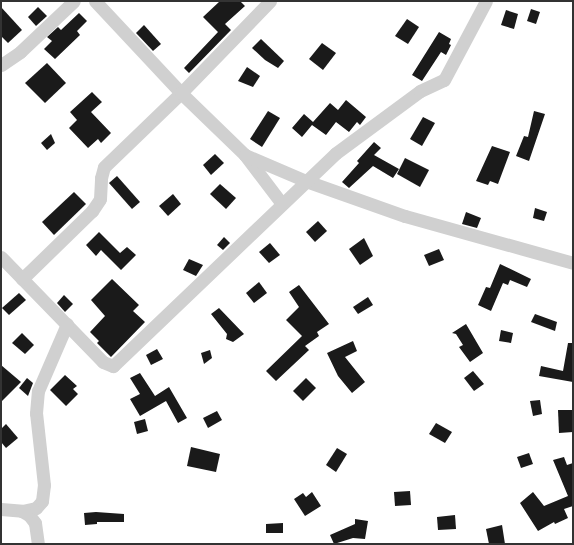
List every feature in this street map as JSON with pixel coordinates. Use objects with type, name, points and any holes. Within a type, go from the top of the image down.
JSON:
[{"type":"street","points":[[1,65],[20,52],[74,1]]},
{"type":"street","points":[[95,1],[181,93],[245,155],[282,204]]},
{"type":"street","points":[[22,278],[92,211],[100,199],[101,178],[104,167],[181,93],[270,1]]},
{"type":"street","points":[[1,257],[104,362],[113,366],[306,181],[379,121],[420,91],[444,80],[486,1]]},
{"type":"street","points":[[245,155],[306,181],[405,216],[573,263]]},
{"type":"street","points":[[1,509],[22,511],[36,508],[42,501],[44,485],[36,412],[38,391],[68,324]]},
{"type":"street","points":[[22,511],[35,523],[38,544]]},
{"type":"building","points":[[220,1],[240,1],[245,6],[225,24],[231,30],[189,73],[184,68],[218,32],[203,17]]},
{"type":"building","points":[[1,7],[22,30],[8,43],[1,36]]},
{"type":"building","points":[[38,7],[47,16],[36,26],[28,17]]},
{"type":"building","points":[[531,9],[540,12],[536,24],[527,21]]},
{"type":"building","points":[[506,10],[518,14],[514,29],[501,25]]},
{"type":"building","points":[[79,13],[87,21],[77,31],[80,35],[55,59],[44,49],[52,41],[47,37],[58,27],[61,30]]},
{"type":"building","points":[[407,19],[419,27],[408,44],[395,36]]},
{"type":"building","points":[[144,25],[161,44],[153,51],[136,33]]},
{"type":"building","points":[[439,32],[451,39],[449,44],[451,45],[446,55],[441,52],[422,81],[412,75]]},
{"type":"building","points":[[261,39],[284,61],[278,68],[265,60],[252,48]]},
{"type":"building","points":[[322,43],[336,53],[323,70],[309,59]]},
{"type":"building","points":[[47,63],[66,83],[45,103],[25,83]]},
{"type":"building","points":[[247,67],[260,76],[253,87],[238,81]]},
{"type":"building","points":[[92,92],[102,102],[91,112],[111,133],[101,143],[98,139],[88,148],[69,128],[77,120],[70,112]]},
{"type":"building","points":[[346,100],[366,117],[360,125],[357,122],[349,132],[336,122],[326,135],[312,125],[302,137],[292,128],[304,114],[313,122],[330,103],[338,110]]},
{"type":"building","points":[[268,111],[280,118],[262,147],[250,139]]},
{"type":"building","points":[[534,111],[545,114],[529,161],[516,156],[524,136],[528,137]]},
{"type":"building","points":[[423,117],[435,123],[422,146],[410,139]]},
{"type":"building","points":[[51,134],[55,143],[47,150],[41,143]]},
{"type":"building","points":[[374,142],[381,148],[374,155],[399,169],[393,178],[373,166],[349,188],[342,182],[359,163],[357,161]]},
{"type":"building","points":[[492,146],[510,152],[498,184],[490,181],[488,185],[476,181]]},
{"type":"building","points":[[215,154],[224,163],[211,175],[203,165]]},
{"type":"building","points":[[405,158],[429,170],[420,187],[397,174]]},
{"type":"building","points":[[117,176],[140,202],[132,209],[109,183]]},
{"type":"building","points":[[220,184],[236,198],[226,209],[210,194]]},
{"type":"building","points":[[74,192],[86,204],[54,235],[42,222]]},
{"type":"building","points":[[173,194],[181,204],[168,216],[159,206]]},
{"type":"building","points":[[535,208],[547,212],[544,221],[533,218]]},
{"type":"building","points":[[466,212],[481,218],[477,228],[462,224]]},
{"type":"building","points":[[318,221],[327,231],[315,242],[306,232]]},
{"type":"building","points":[[99,232],[120,253],[127,247],[136,255],[121,270],[101,250],[96,256],[86,245]]},
{"type":"building","points":[[224,237],[230,243],[223,250],[217,245]]},
{"type":"building","points":[[364,238],[373,256],[360,265],[349,249]]},
{"type":"building","points":[[270,243],[280,255],[269,263],[259,252]]},
{"type":"building","points":[[439,249],[444,260],[429,266],[424,255]]},
{"type":"building","points":[[189,259],[203,265],[196,276],[183,270]]},
{"type":"building","points":[[500,264],[531,279],[527,287],[510,280],[508,285],[503,283],[491,311],[478,305],[486,287],[490,288]]},
{"type":"building","points":[[112,279],[139,305],[133,311],[145,322],[111,357],[97,343],[99,341],[90,332],[105,316],[91,300]]},
{"type":"building","points":[[259,282],[267,293],[254,303],[246,293]]},
{"type":"building","points":[[299,285],[329,324],[317,332],[319,336],[305,346],[309,350],[276,381],[266,371],[302,336],[286,320],[299,307],[289,292]]},
{"type":"building","points":[[19,293],[26,300],[9,315],[2,308]]},
{"type":"building","points":[[64,295],[73,304],[65,312],[57,303]]},
{"type":"building","points":[[368,297],[373,305],[358,314],[353,307]]},
{"type":"building","points":[[219,308],[244,334],[233,342],[226,339],[227,334],[211,314]]},
{"type":"building","points":[[535,314],[557,322],[555,331],[531,322]]},
{"type":"building","points":[[466,324],[483,353],[470,362],[459,347],[463,345],[456,334],[452,333]]},
{"type":"building","points":[[501,330],[513,333],[511,343],[499,341]]},
{"type":"building","points":[[22,333],[34,345],[25,354],[12,343]]},
{"type":"building","points":[[353,341],[357,351],[345,357],[365,382],[352,393],[338,376],[327,353]]},
{"type":"building","points":[[568,343],[573,343],[573,382],[539,376],[541,366],[563,371]]},
{"type":"building","points":[[157,349],[163,359],[151,365],[146,355]]},
{"type":"building","points":[[210,350],[212,358],[204,364],[201,353]]},
{"type":"building","points":[[1,365],[21,382],[1,402]]},
{"type":"building","points":[[473,371],[484,384],[474,391],[464,378]]},
{"type":"building","points":[[140,373],[155,396],[169,387],[187,418],[178,423],[166,401],[140,416],[130,399],[140,394],[130,378]]},
{"type":"building","points":[[65,375],[77,386],[73,389],[78,394],[66,406],[50,390]]},
{"type":"building","points":[[27,378],[33,383],[28,396],[19,388]]},
{"type":"building","points":[[306,378],[316,388],[303,401],[293,391]]},
{"type":"building","points":[[540,400],[542,414],[533,416],[530,401]]},
{"type":"building","points":[[558,410],[572,410],[573,432],[559,433]]},
{"type":"building","points":[[217,411],[222,420],[208,428],[203,418]]},
{"type":"building","points":[[145,419],[148,431],[137,434],[134,422]]},
{"type":"building","points":[[436,423],[452,432],[445,443],[429,434]]},
{"type":"building","points":[[6,424],[18,438],[6,448],[1,442],[1,429]]},
{"type":"building","points":[[191,447],[220,454],[216,472],[187,466]]},
{"type":"building","points":[[337,448],[347,454],[336,472],[326,465]]},
{"type":"building","points":[[529,453],[533,464],[521,468],[517,457]]},
{"type":"building","points":[[564,457],[567,465],[573,463],[573,506],[564,509],[568,518],[555,524],[554,522],[538,531],[520,503],[533,492],[544,506],[568,496],[553,460]]},
{"type":"building","points":[[410,491],[411,505],[395,506],[394,492]]},
{"type":"building","points":[[312,492],[321,506],[305,516],[294,499],[303,493],[306,497]]},
{"type":"building","points":[[96,512],[124,514],[124,522],[97,522],[97,524],[85,525],[84,513]]},
{"type":"building","points":[[455,515],[456,529],[438,530],[437,517]]},
{"type":"building","points":[[355,519],[368,521],[365,539],[353,538],[334,544],[330,535],[355,524]]},
{"type":"building","points":[[283,523],[283,533],[266,533],[266,524]]},
{"type":"building","points":[[502,525],[505,544],[489,544],[486,529]]}]
